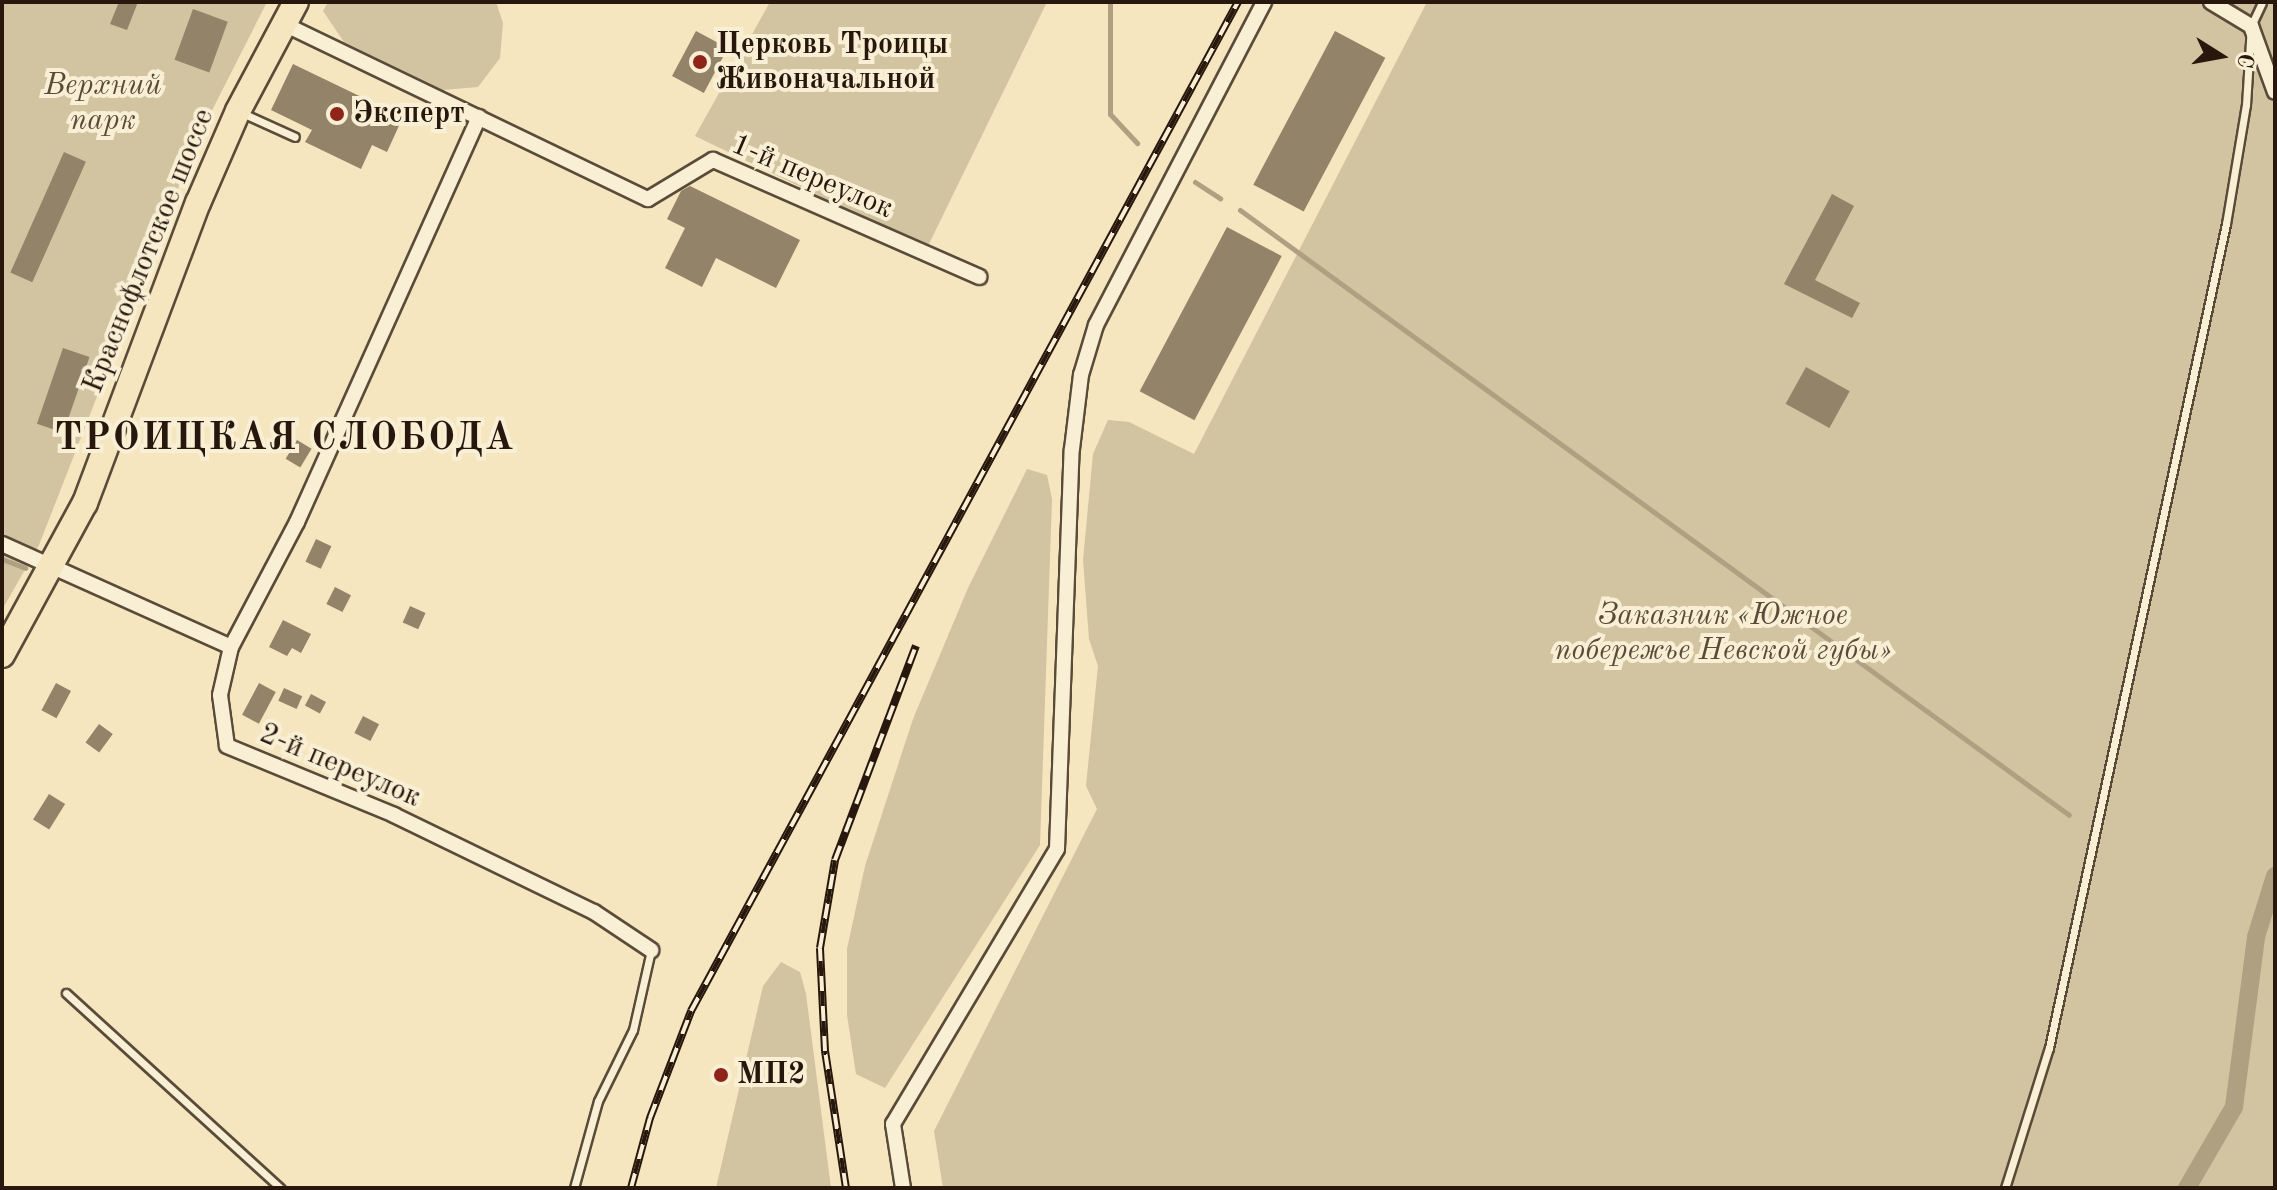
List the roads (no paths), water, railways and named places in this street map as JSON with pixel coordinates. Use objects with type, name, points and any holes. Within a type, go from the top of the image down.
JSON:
[{"type":"main road","name":"Краснофлотское шоссе","points":[[2,655],[53,567],[85,503],[198,203],[238,111],[296,2]]},
{"type":"street","points":[[903,1188],[893,1124],[1057,849],[1072,449],[1081,375],[1096,325],[1264,2]]},
{"type":"street","points":[[2211,2],[2251,26],[2275,92]]},
{"type":"street","name":"1-й переулок","points":[[284,24],[648,199],[713,160],[979,277]]},
{"type":"street","points":[[2,544],[231,647],[297,522],[479,117]]},
{"type":"street","name":"2-й переулок","points":[[231,647],[220,695],[227,746],[394,815],[594,912],[651,950]]},
{"type":"lane","points":[[2005,1188],[2049,1048],[2223,239],[2246,105],[2251,26],[2262,2]]},
{"type":"lane","points":[[238,111],[295,137]]},
{"type":"lane","points":[[574,1188],[598,1101],[633,1030],[651,950]]},
{"type":"lane","points":[[66,993],[280,1188]]},
{"type":"waterway","points":[[1110,2],[1110,114],[1137,143]]},
{"type":"waterway","points":[[1195,182],[1220,198]]},
{"type":"waterway","points":[[1240,210],[2069,815]]},
{"type":"waterway","points":[[2,559],[25,568]]},
{"type":"waterway","points":[[2187,1188],[2234,1107],[2256,937],[2275,876]]},
{"type":"railway","points":[[631,1188],[650,1118],[691,1011],[1238,2]]},
{"type":"railway","points":[[846,1188],[825,1051],[820,948],[835,860],[916,646]]},
{"type":"place","name":"Церковь Троицы Живоначальной","points":[[700,62]]},
{"type":"place","name":"Эксперт","points":[[337,114]]},
{"type":"place","name":"МП2","points":[[721,1075]]},
{"type":"district","name":"ТРОИЦКАЯ СЛОБОДА","points":[[285,440]]},
{"type":"park label","name":"Верхний парк","points":[[103,103]]},
{"type":"park label","name":"Заказник «Южное побережье Невской губы»","points":[[1723,633]]}]
